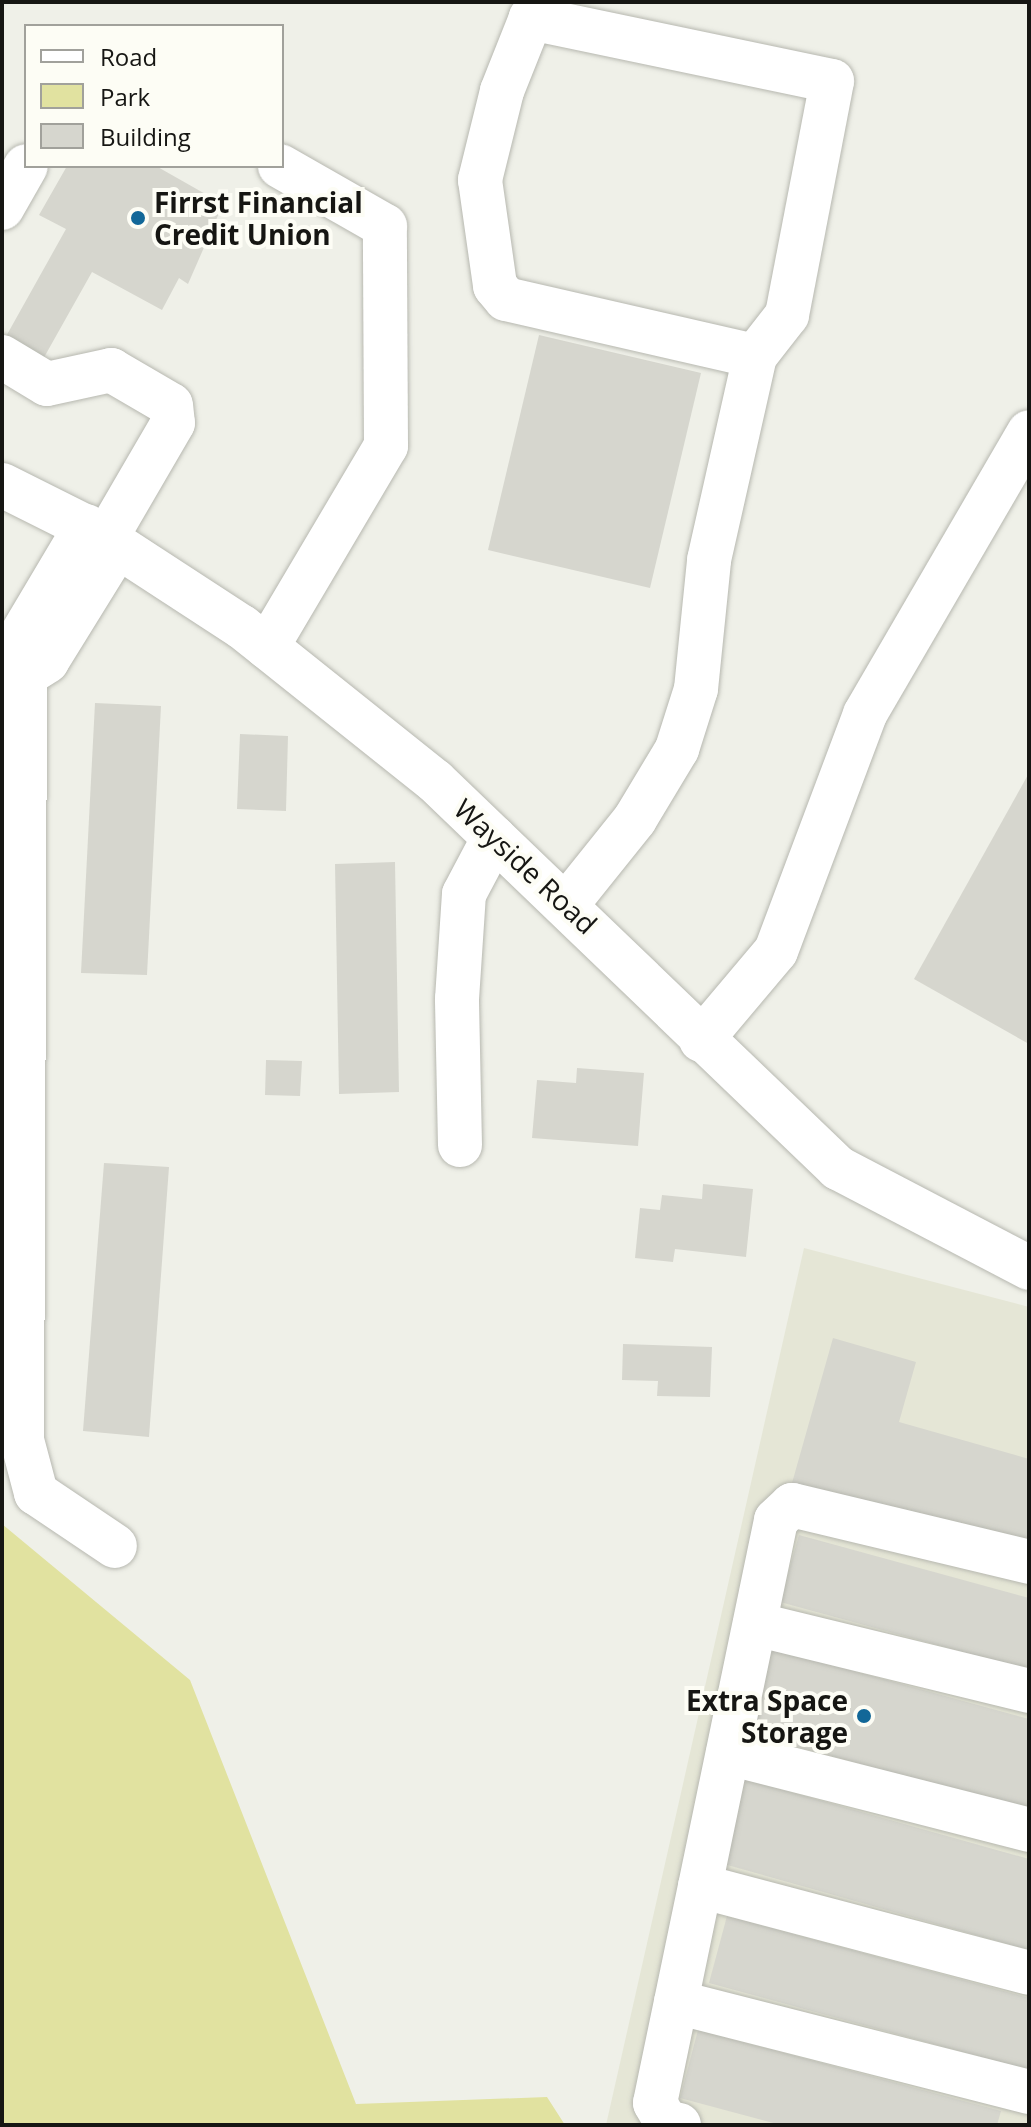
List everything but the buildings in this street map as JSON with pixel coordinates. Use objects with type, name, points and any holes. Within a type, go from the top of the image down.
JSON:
[{"type":"street","points":[[567,904],[635,819],[677,749],[696,689],[709,560],[755,356],[787,315],[832,81],[531,18],[502,91],[480,180],[495,286],[506,299],[755,356]]},
{"type":"street","points":[[2,208],[25,168]]},
{"type":"street","points":[[267,647],[386,446],[385,226],[284,168]]},
{"type":"street","points":[[2,357],[47,384],[111,370],[171,405],[173,423],[103,537],[16,644],[25,675],[22,1440],[36,1493],[115,1546]]},
{"type":"street","points":[[701,1040],[776,951],[865,714],[1029,432]]},
{"type":"street","name":"Wayside Road","points":[[2,485],[103,537],[267,647],[494,837],[567,904],[701,1040],[838,1168],[1029,1268]]},
{"type":"street","points":[[460,1145],[457,999],[464,894],[494,837]]},
{"type":"street","points":[[679,2125],[666,2122],[655,2103],[776,1520],[792,1505],[1029,1562]]},
{"type":"street","points":[[755,1624],[1029,1691]]},
{"type":"street","points":[[728,1753],[1029,1830]]},
{"type":"street","points":[[700,1886],[1029,1973]]},
{"type":"street","points":[[676,2002],[1029,2092]]},
{"type":"shaded area","name":"Extra Space Storage","points":[[804,1248],[1029,1307],[1029,2125],[606,2125]]},
{"type":"green space","points":[[2,1524],[190,1680],[356,2104],[547,2097],[565,2125],[2,2125]]},
{"type":"place","name":"Firrst Financial Credit Union","points":[[138,218]]},
{"type":"place","name":"Extra Space Storage","points":[[864,1716]]}]
